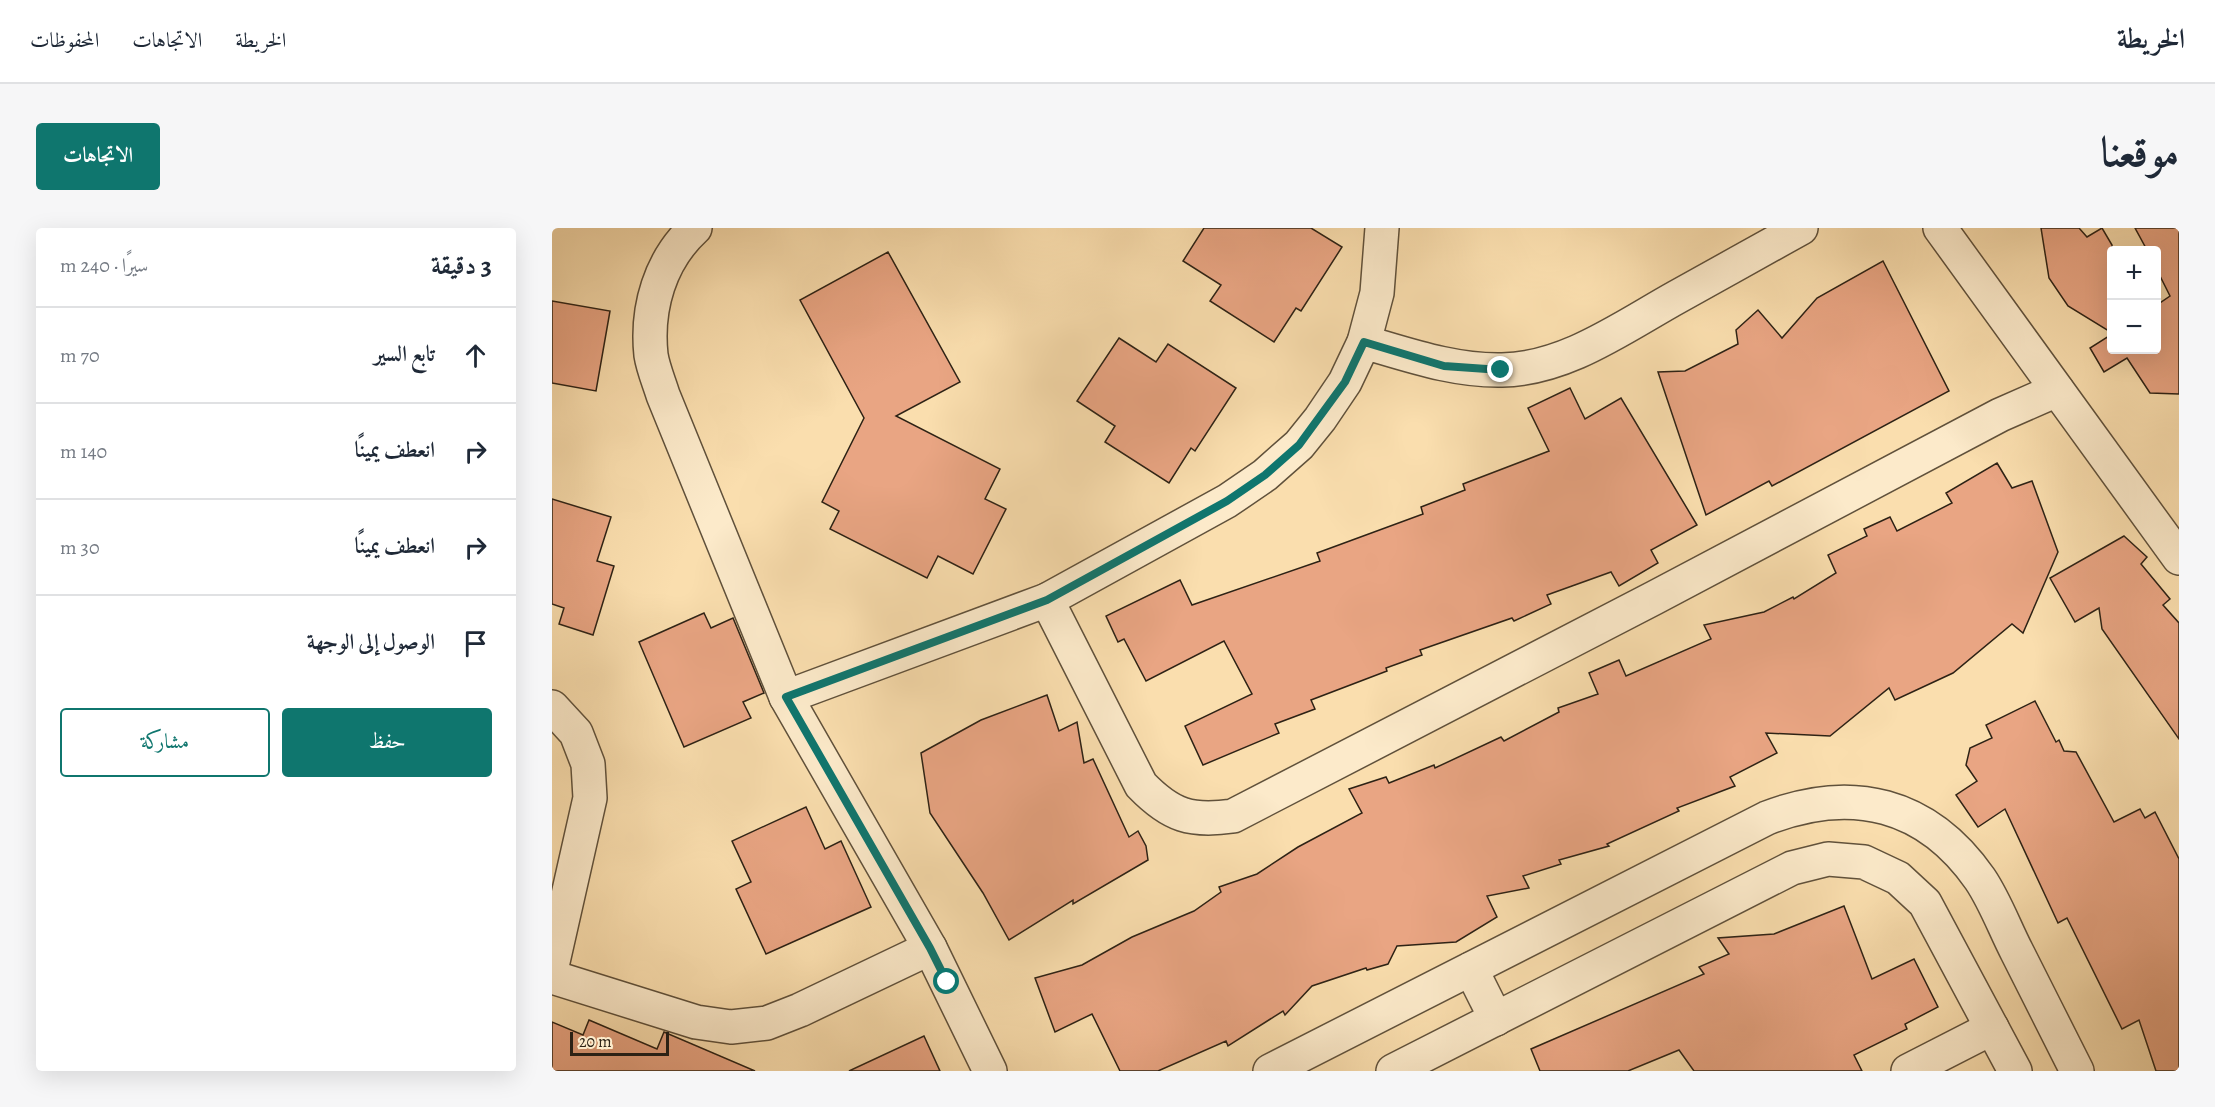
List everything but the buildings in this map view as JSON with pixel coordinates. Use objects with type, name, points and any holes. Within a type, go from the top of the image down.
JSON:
[{"type":"street","points":[[695,228],[682,240],[661,276],[650,316],[651,357],[663,395],[786,697],[930,948],[990,1071]]},
{"type":"street","points":[[786,697],[1047,600],[1227,501],[1265,475],[1299,445],[1320,419],[1345,382],[1364,342],[1377,293],[1382,228]]},
{"type":"street","points":[[1364,342],[1456,367],[1501,370],[1523,368],[1563,358],[1600,340],[1801,228]]},
{"type":"street","points":[[1940,228],[2179,558]]},
{"type":"street","points":[[1047,600],[1141,785],[1158,803],[1182,815],[1208,819],[1233,816],[1654,598],[2000,415],[2057,390]]},
{"type":"street","points":[[552,707],[576,733],[588,764],[590,798],[552,966]]},
{"type":"street","points":[[1270,1071],[1767,818],[1796,807],[1831,801],[1875,804],[1917,819],[1953,846],[1981,880],[2077,1071]]},
{"type":"street","points":[[1394,1071],[1792,868],[1828,859],[1864,862],[1873,866],[1898,878],[1924,903],[2015,1071]]},
{"type":"street","points":[[552,977],[696,1022],[731,1027],[767,1023],[930,948]]},
{"type":"street","points":[[1471,969],[1496,1019]]},
{"type":"street","points":[[1908,1071],[1992,1028]]},
{"type":"route","points":[[947,982],[930,948],[786,697],[1047,600],[1227,501],[1265,475],[1299,445],[1345,382],[1364,342],[1444,366],[1501,370]]}]
